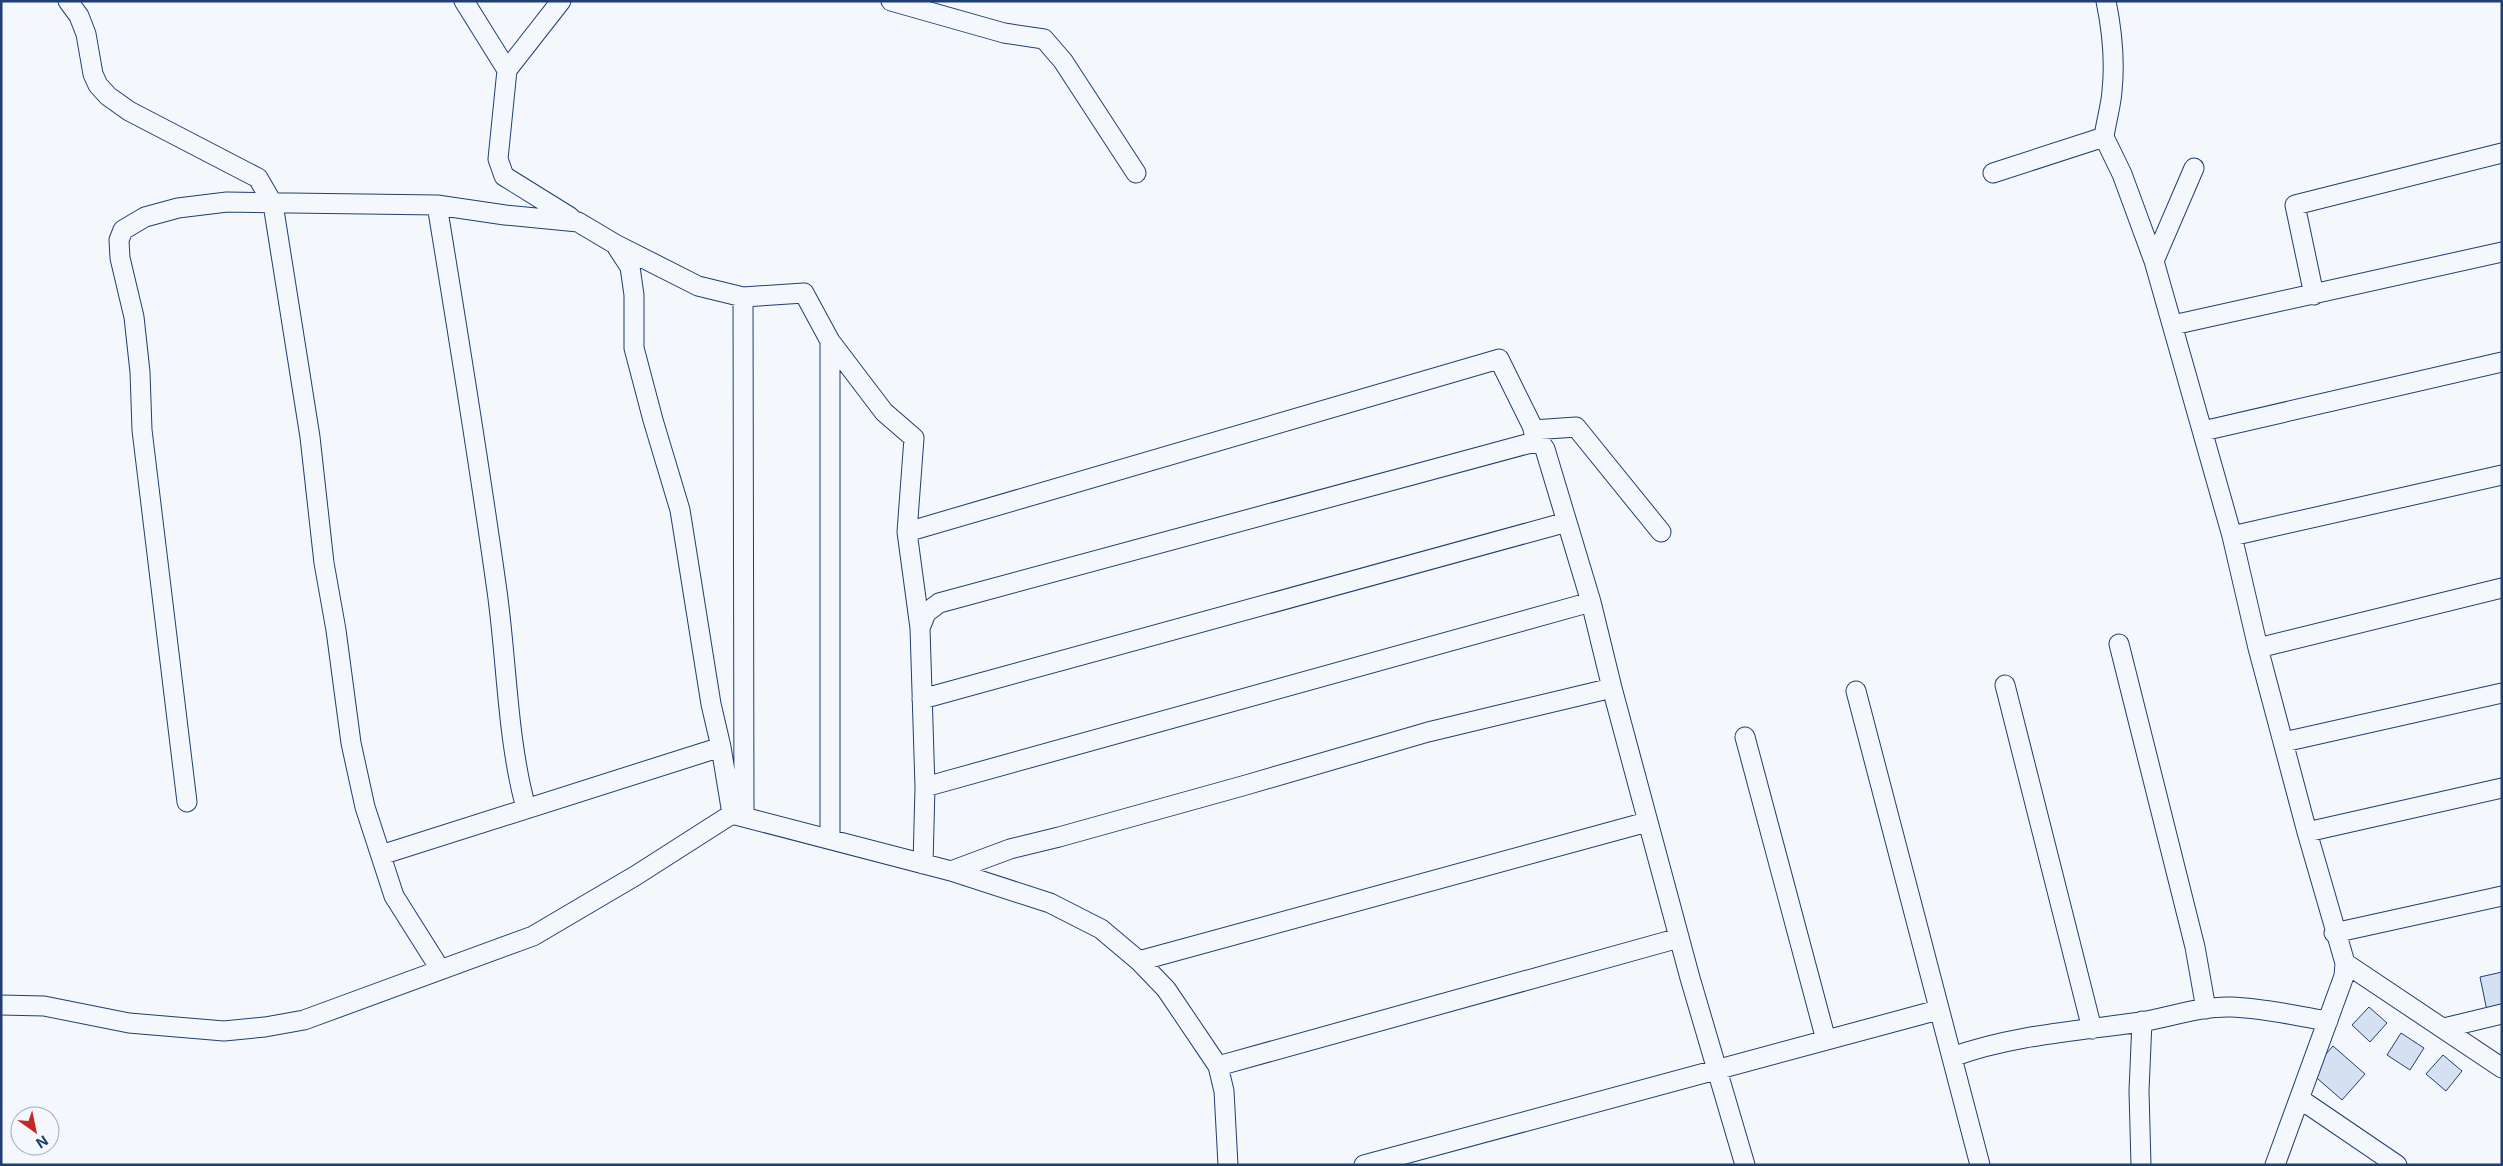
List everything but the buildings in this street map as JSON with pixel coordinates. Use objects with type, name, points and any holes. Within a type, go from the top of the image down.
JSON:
[{"type":"street","points":[[68,1],[79,16],[86,34],[93,74],[98,85],[108,96],[129,111],[258,178],[273,204],[310,436],[324,563],[336,630],[351,744],[366,807],[394,896],[440,969]]},
{"type":"street","points":[[464,1],[507,70]]},
{"type":"street","points":[[561,1],[507,70],[498,159],[499,168],[511,182],[615,244],[698,286],[743,297],[804,293],[830,341],[884,412],[914,438],[907,532],[920,628],[925,787],[923,864]]},
{"type":"street","points":[[891,1],[1004,33],[1044,39],[1063,61],[1136,173]]},
{"type":"street","points":[[2106,1],[2112,42],[2113,69],[2112,92],[2104,138],[2122,174],[2154,261],[2173,325],[2232,536],[2258,648],[2306,832],[2344,963],[2342,982],[2275,1165]]},
{"type":"street","points":[[1993,173],[2104,138]]},
{"type":"street","points":[[2314,295],[2295,205],[2502,152]]},
{"type":"street","points":[[2154,261],[2194,168]]},
{"type":"street","points":[[186,802],[142,430],[140,372],[134,317],[120,258],[119,240],[123,230],[132,222],[178,208],[227,202],[437,205],[505,215],[578,222]]},
{"type":"street","points":[[437,205],[498,599],[514,756],[526,808]]},
{"type":"street","points":[[615,244],[630,267],[634,295],[634,348],[680,510],[711,704],[738,816]]},
{"type":"street","points":[[2173,325],[2502,252]]},
{"type":"street","points":[[738,816],[743,297]]},
{"type":"street","points":[[830,341],[830,840]]},
{"type":"street","points":[[907,532],[1499,359],[1545,449],[1590,602],[1679,938],[1745,1165]]},
{"type":"street","points":[[2203,431],[2502,362]]},
{"type":"street","points":[[920,628],[926,613],[939,603],[1537,436],[1576,427],[1661,532]]},
{"type":"street","points":[[2232,536],[2502,475]]},
{"type":"street","points":[[922,700],[1567,522]]},
{"type":"street","points":[[2258,648],[2502,588]]},
{"type":"street","points":[[925,787],[1590,602]]},
{"type":"street","points":[[2119,644],[2195,947],[2206,1009]]},
{"type":"street","points":[[2005,685],[2092,1029]]},
{"type":"street","points":[[951,871],[1010,849],[1246,785],[1428,732],[1612,688]]},
{"type":"street","points":[[1856,691],[1980,1165]]},
{"type":"street","points":[[2284,742],[2502,693]]},
{"type":"street","points":[[1746,737],[1826,1040]]},
{"type":"street","points":[[381,855],[721,747]]},
{"type":"street","points":[[2306,832],[2502,788]]},
{"type":"street","points":[[1,1005],[44,1006],[130,1023],[224,1031],[266,1027],[304,1020],[363,1000],[440,969],[533,936],[738,816],[951,871],[1050,902],[1101,929],[1139,961],[1166,988],[1218,1066],[1224,1091],[1228,1165]]},
{"type":"street","points":[[1139,961],[1647,822]]},
{"type":"street","points":[[2334,933],[2502,896]]},
{"type":"street","points":[[1218,1066],[1679,938]]},
{"type":"street","points":[[2344,963],[2502,1068]]},
{"type":"street","points":[[1952,1057],[1981,1046],[2206,1009],[2250,1009],[2328,1021]]},
{"type":"street","points":[[1364,1165],[1938,1010]]},
{"type":"street","points":[[2444,1028],[2502,1014]]},
{"type":"street","points":[[2141,1165],[2140,1091],[2142,1021]]},
{"type":"street","points":[[2300,1099],[2397,1165]]}]
